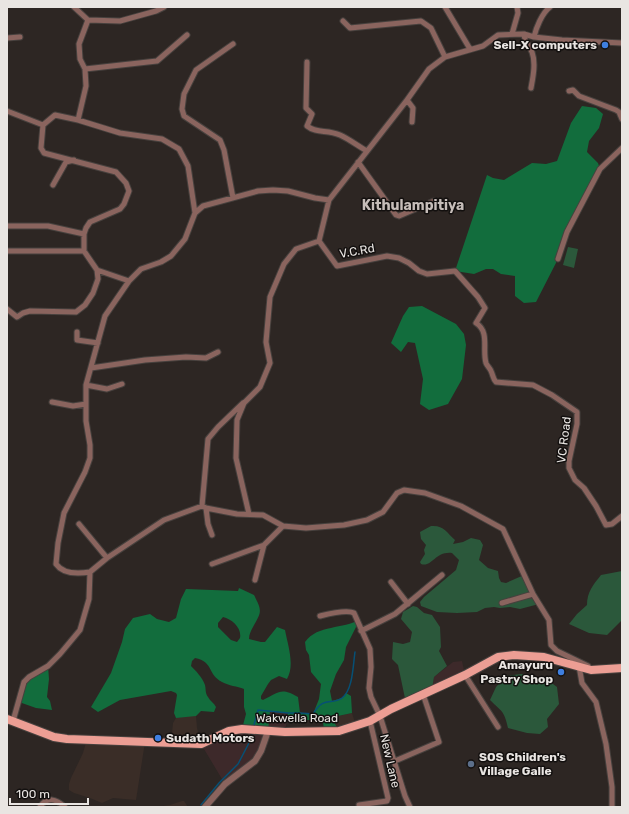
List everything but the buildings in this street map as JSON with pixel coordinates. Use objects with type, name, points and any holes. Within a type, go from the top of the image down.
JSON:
[{"type":"main road","name":"Wakwella Road","points":[[10,720],[54,737],[67,739],[201,744],[229,731],[242,729],[291,732],[339,731],[370,721],[391,709],[464,675],[498,657],[514,655],[544,657],[591,670],[622,668]]},
{"type":"street","points":[[74,7],[88,20],[120,21],[156,11],[164,7]]},
{"type":"street","points":[[444,7],[470,49]]},
{"type":"street","points":[[512,34],[518,13],[516,7]]},
{"type":"street","points":[[534,37],[536,29],[547,9],[550,7]]},
{"type":"street","points":[[78,120],[86,86],[85,69],[80,59],[79,44],[88,20]]},
{"type":"street","points":[[343,21],[350,28],[421,21],[430,28],[445,57]]},
{"type":"street","points":[[524,34],[524,39],[532,53],[534,71],[531,88]]},
{"type":"street","points":[[212,535],[204,507],[208,439],[218,426],[244,403],[260,386],[270,363],[266,342],[270,297],[284,264],[296,249],[319,241],[329,200],[407,100],[429,69],[445,57],[482,46],[498,35],[524,34],[534,37],[562,40],[622,43]]},
{"type":"street","points":[[85,69],[157,61],[187,35]]},
{"type":"street","points":[[7,38],[20,37]]},
{"type":"street","points":[[233,44],[196,70],[184,94],[182,109],[184,116],[220,140],[224,150],[233,198]]},
{"type":"street","points":[[307,62],[306,108],[312,114],[307,126],[313,130],[327,130],[339,134],[367,151]]},
{"type":"street","points":[[569,90],[574,90],[579,96],[620,112],[622,119]]},
{"type":"street","points":[[407,100],[413,108],[412,122]]},
{"type":"street","points":[[7,111],[43,125]]},
{"type":"street","points":[[7,309],[17,317],[22,313],[30,311],[76,312],[85,305],[98,279],[97,270],[84,251],[84,234],[86,228],[90,222],[120,209],[124,204],[129,191],[126,183],[116,172],[44,153],[41,148],[43,125],[55,115],[78,120],[120,133],[162,139],[179,149],[188,166],[195,214]]},
{"type":"street","points":[[558,259],[567,232],[600,169],[622,148]]},
{"type":"street","points":[[53,186],[66,162],[75,160]]},
{"type":"street","points":[[358,162],[396,215],[399,216],[434,201]]},
{"type":"street","points":[[329,200],[288,191],[273,190],[258,192],[203,206],[195,214],[185,240],[172,256],[142,269],[129,281],[106,316],[86,385],[86,421],[90,445],[90,458],[85,472],[64,513],[58,543],[56,564],[60,569],[77,574],[90,572],[107,558],[164,520],[204,507],[237,514],[263,515],[283,526],[306,528],[344,525],[367,520],[383,512],[397,493],[404,490],[425,493],[461,506],[503,529],[533,594],[549,620],[551,645],[557,651],[596,670]]},
{"type":"street","points":[[7,226],[48,226],[84,234]]},
{"type":"street","name":"V.C.Rd","points":[[319,241],[337,266],[387,256],[399,258],[409,263],[419,271],[427,274],[455,271],[478,298],[484,308],[476,323],[479,325],[485,336],[484,342]]},
{"type":"street","points":[[7,251],[84,251]]},
{"type":"street","points":[[97,270],[129,281]]},
{"type":"street","points":[[77,332],[76,340],[98,343]]},
{"type":"street","name":"VC Road","points":[[484,342],[486,364],[492,372],[496,382],[533,385],[552,395],[577,412],[577,424],[569,461],[569,468],[575,480],[584,488],[596,506],[606,525],[612,524],[622,516]]},
{"type":"street","points":[[91,368],[145,360],[186,357],[206,358],[218,352]]},
{"type":"street","points":[[86,385],[107,389],[122,384]]},
{"type":"street","points":[[52,402],[73,406],[86,404]]},
{"type":"street","points":[[244,403],[237,420],[236,458],[249,514]]},
{"type":"street","points":[[79,524],[107,558]]},
{"type":"street","points":[[212,564],[264,545],[283,526]]},
{"type":"street","points":[[255,580],[264,545]]},
{"type":"street","points":[[10,720],[24,682],[28,677],[48,666],[80,630],[89,599],[90,572]]},
{"type":"street","points":[[361,631],[395,614],[442,575]]},
{"type":"street","points":[[391,582],[408,604]]},
{"type":"street","points":[[502,603],[533,594]]},
{"type":"street","points":[[320,616],[351,611],[354,613],[370,649],[371,667],[368,688],[380,716],[405,796],[410,807]]},
{"type":"street","points":[[579,666],[582,683],[596,702],[606,744],[612,787],[612,807]]},
{"type":"street","points":[[464,675],[498,726]]},
{"type":"street","points":[[395,761],[439,742],[423,694]]},
{"type":"street","name":"New Lane","points":[[359,805],[387,801],[388,798],[370,721]]},
{"type":"street","points":[[205,807],[225,784],[255,761],[261,750],[268,730]]},
{"type":"street","points":[[40,807],[43,802],[49,799],[60,802],[65,807]]},
{"type":"shaded area","points":[[462,661],[465,675],[432,689],[434,677],[453,662]]},
{"type":"shaded area","points":[[270,711],[288,713],[285,732],[268,731],[258,756],[225,784],[201,744],[242,729]]},
{"type":"shaded area","points":[[352,713],[356,726],[339,731],[334,722],[335,718]]},
{"type":"shaded area","name":"Sudath Motors","points":[[196,716],[201,744],[171,743],[173,723],[176,718]]},
{"type":"shaded area","points":[[87,739],[145,742],[136,800],[113,798],[102,803],[69,790],[71,778],[83,753]]},
{"type":"shaded area","points":[[184,801],[188,807],[156,807],[170,805]]},
{"type":"green space","points":[[582,106],[596,108],[603,114],[599,128],[589,141],[587,152],[598,163],[600,169],[567,232],[558,259],[536,302],[524,303],[515,296],[515,276],[501,274],[493,269],[486,269],[474,274],[455,271],[487,175],[504,180],[532,163],[546,164],[557,161],[571,123]]},
{"type":"green space","points":[[568,247],[578,249],[574,268],[563,265]]},
{"type":"green space","points":[[422,306],[456,324],[464,334],[466,345],[462,379],[448,404],[429,410],[420,404],[423,379],[415,343],[408,342],[401,352],[391,343],[403,316],[409,307]]},
{"type":"green space","points":[[431,526],[442,528],[455,540],[453,544],[463,542],[471,538],[480,540],[483,545],[479,560],[488,568],[498,571],[501,582],[506,583],[524,575],[539,604],[520,609],[510,607],[494,607],[485,608],[477,612],[457,613],[437,612],[421,606],[420,602],[424,597],[456,570],[459,560],[452,553],[446,553],[442,554],[428,564],[421,564],[420,562],[425,554],[424,550],[426,545],[421,539],[420,532]]},
{"type":"green space","points":[[622,571],[622,620],[607,635],[589,633],[569,624],[587,605],[589,592],[601,575]]},
{"type":"green space","points":[[239,588],[254,595],[260,608],[258,618],[250,633],[249,639],[265,642],[277,627],[285,630],[288,642],[291,662],[287,679],[279,676],[271,680],[261,696],[261,699],[263,700],[280,692],[288,692],[298,697],[300,713],[313,714],[319,699],[321,684],[311,672],[309,655],[306,650],[305,642],[310,636],[317,632],[346,625],[360,619],[346,647],[344,660],[336,674],[330,691],[332,701],[342,698],[346,693],[351,696],[352,713],[335,718],[334,722],[339,731],[324,732],[323,720],[287,720],[288,713],[270,711],[268,731],[242,729],[246,714],[244,707],[244,689],[227,684],[217,679],[205,662],[195,658],[192,661],[191,666],[204,682],[207,696],[216,707],[214,712],[201,711],[196,716],[176,718],[174,713],[177,695],[171,691],[120,700],[98,712],[91,707],[111,673],[125,629],[133,618],[150,614],[157,619],[169,622],[176,618],[181,599],[186,589],[238,591]],"holes":[[[223,617],[238,627],[240,638],[237,642],[231,640],[218,627],[218,623]]]},
{"type":"green space","points":[[413,606],[417,607],[424,613],[432,615],[440,627],[441,647],[439,651],[447,666],[434,677],[432,689],[406,703],[398,665],[392,659],[393,642],[403,644],[410,642],[412,632],[401,619],[403,612]]},
{"type":"green space","points":[[48,666],[49,679],[47,697],[50,701],[52,710],[36,708],[19,702],[24,682]]},
{"type":"green space","points":[[521,674],[549,681],[557,687],[559,704],[547,719],[548,727],[540,734],[527,733],[508,728],[504,714],[490,700],[496,687],[506,676]]},
{"type":"waterway","points":[[254,725],[258,710],[313,714],[317,708],[324,703],[342,698],[346,694],[350,683],[355,652]]},
{"type":"waterway","points":[[201,805],[219,783],[238,764],[252,734]]},
{"type":"place","name":"Sell-X computers","points":[[605,45]]},
{"type":"place","name":"Amayuru Pastry Shop","points":[[561,672]]},
{"type":"place","name":"Sudath Motors","points":[[158,738]]},
{"type":"place","name":"SOS Children's Village Galle","points":[[471,764]]},
{"type":"district","name":"Kithulampitiya","points":[[413,205]]}]
